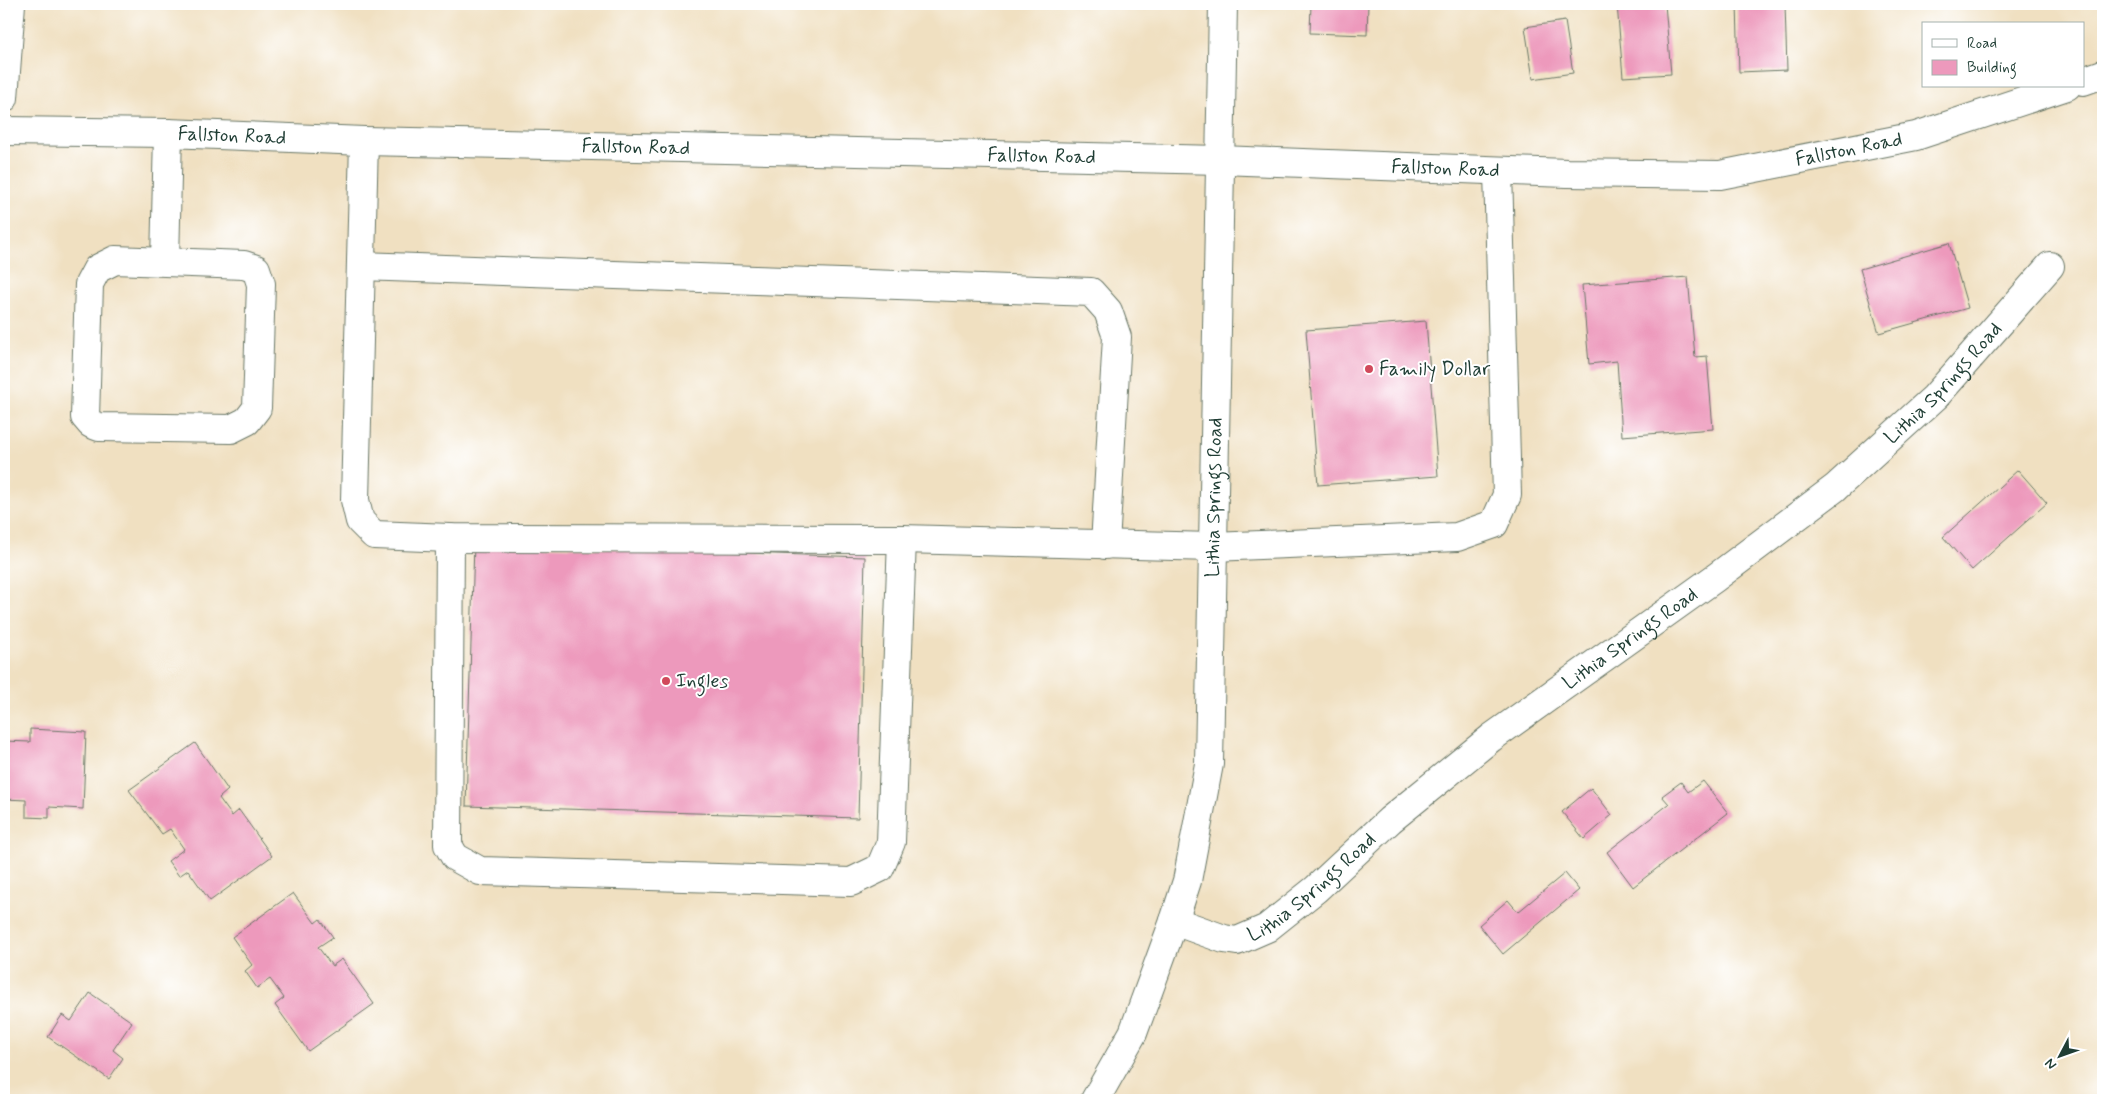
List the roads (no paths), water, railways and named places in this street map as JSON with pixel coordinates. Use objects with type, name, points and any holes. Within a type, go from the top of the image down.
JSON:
[{"type":"street","points":[[4,98],[11,4]]},
{"type":"street","name":"Lithia Springs Road","points":[[1095,1100],[1133,1033],[1174,921],[1187,881],[1209,764],[1224,4]]},
{"type":"street","points":[[2084,80],[2103,74]]},
{"type":"street","name":"Fallston Road","points":[[4,131],[168,133],[364,141],[1221,160],[1498,171],[1720,175],[1916,136],[2061,88]]},
{"type":"street","points":[[165,262],[168,133]]},
{"type":"street","points":[[364,141],[355,500],[360,521],[374,535],[450,538],[902,539],[1213,547],[1457,537],[1494,524],[1507,495],[1498,171]]},
{"type":"street","points":[[115,260],[165,262],[244,265],[256,269],[261,284],[258,408],[247,421],[231,429],[99,427],[91,424],[85,417],[89,284],[93,276],[97,269],[115,260]]},
{"type":"street","points":[[361,266],[1091,292],[1108,310],[1117,337],[1105,544]]},
{"type":"street","name":"Lithia Springs Road","points":[[1174,921],[1224,939],[1237,941],[1267,928],[1316,888],[1390,820],[1491,738],[1715,578],[1835,488],[1935,397],[2050,266]]},
{"type":"street","points":[[450,538],[448,845],[455,857],[480,871],[851,882],[880,868],[891,842],[902,539]]},
{"type":"place","name":"Family Dollar","points":[[1369,369]]},
{"type":"place","name":"Ingles","points":[[666,681]]}]
